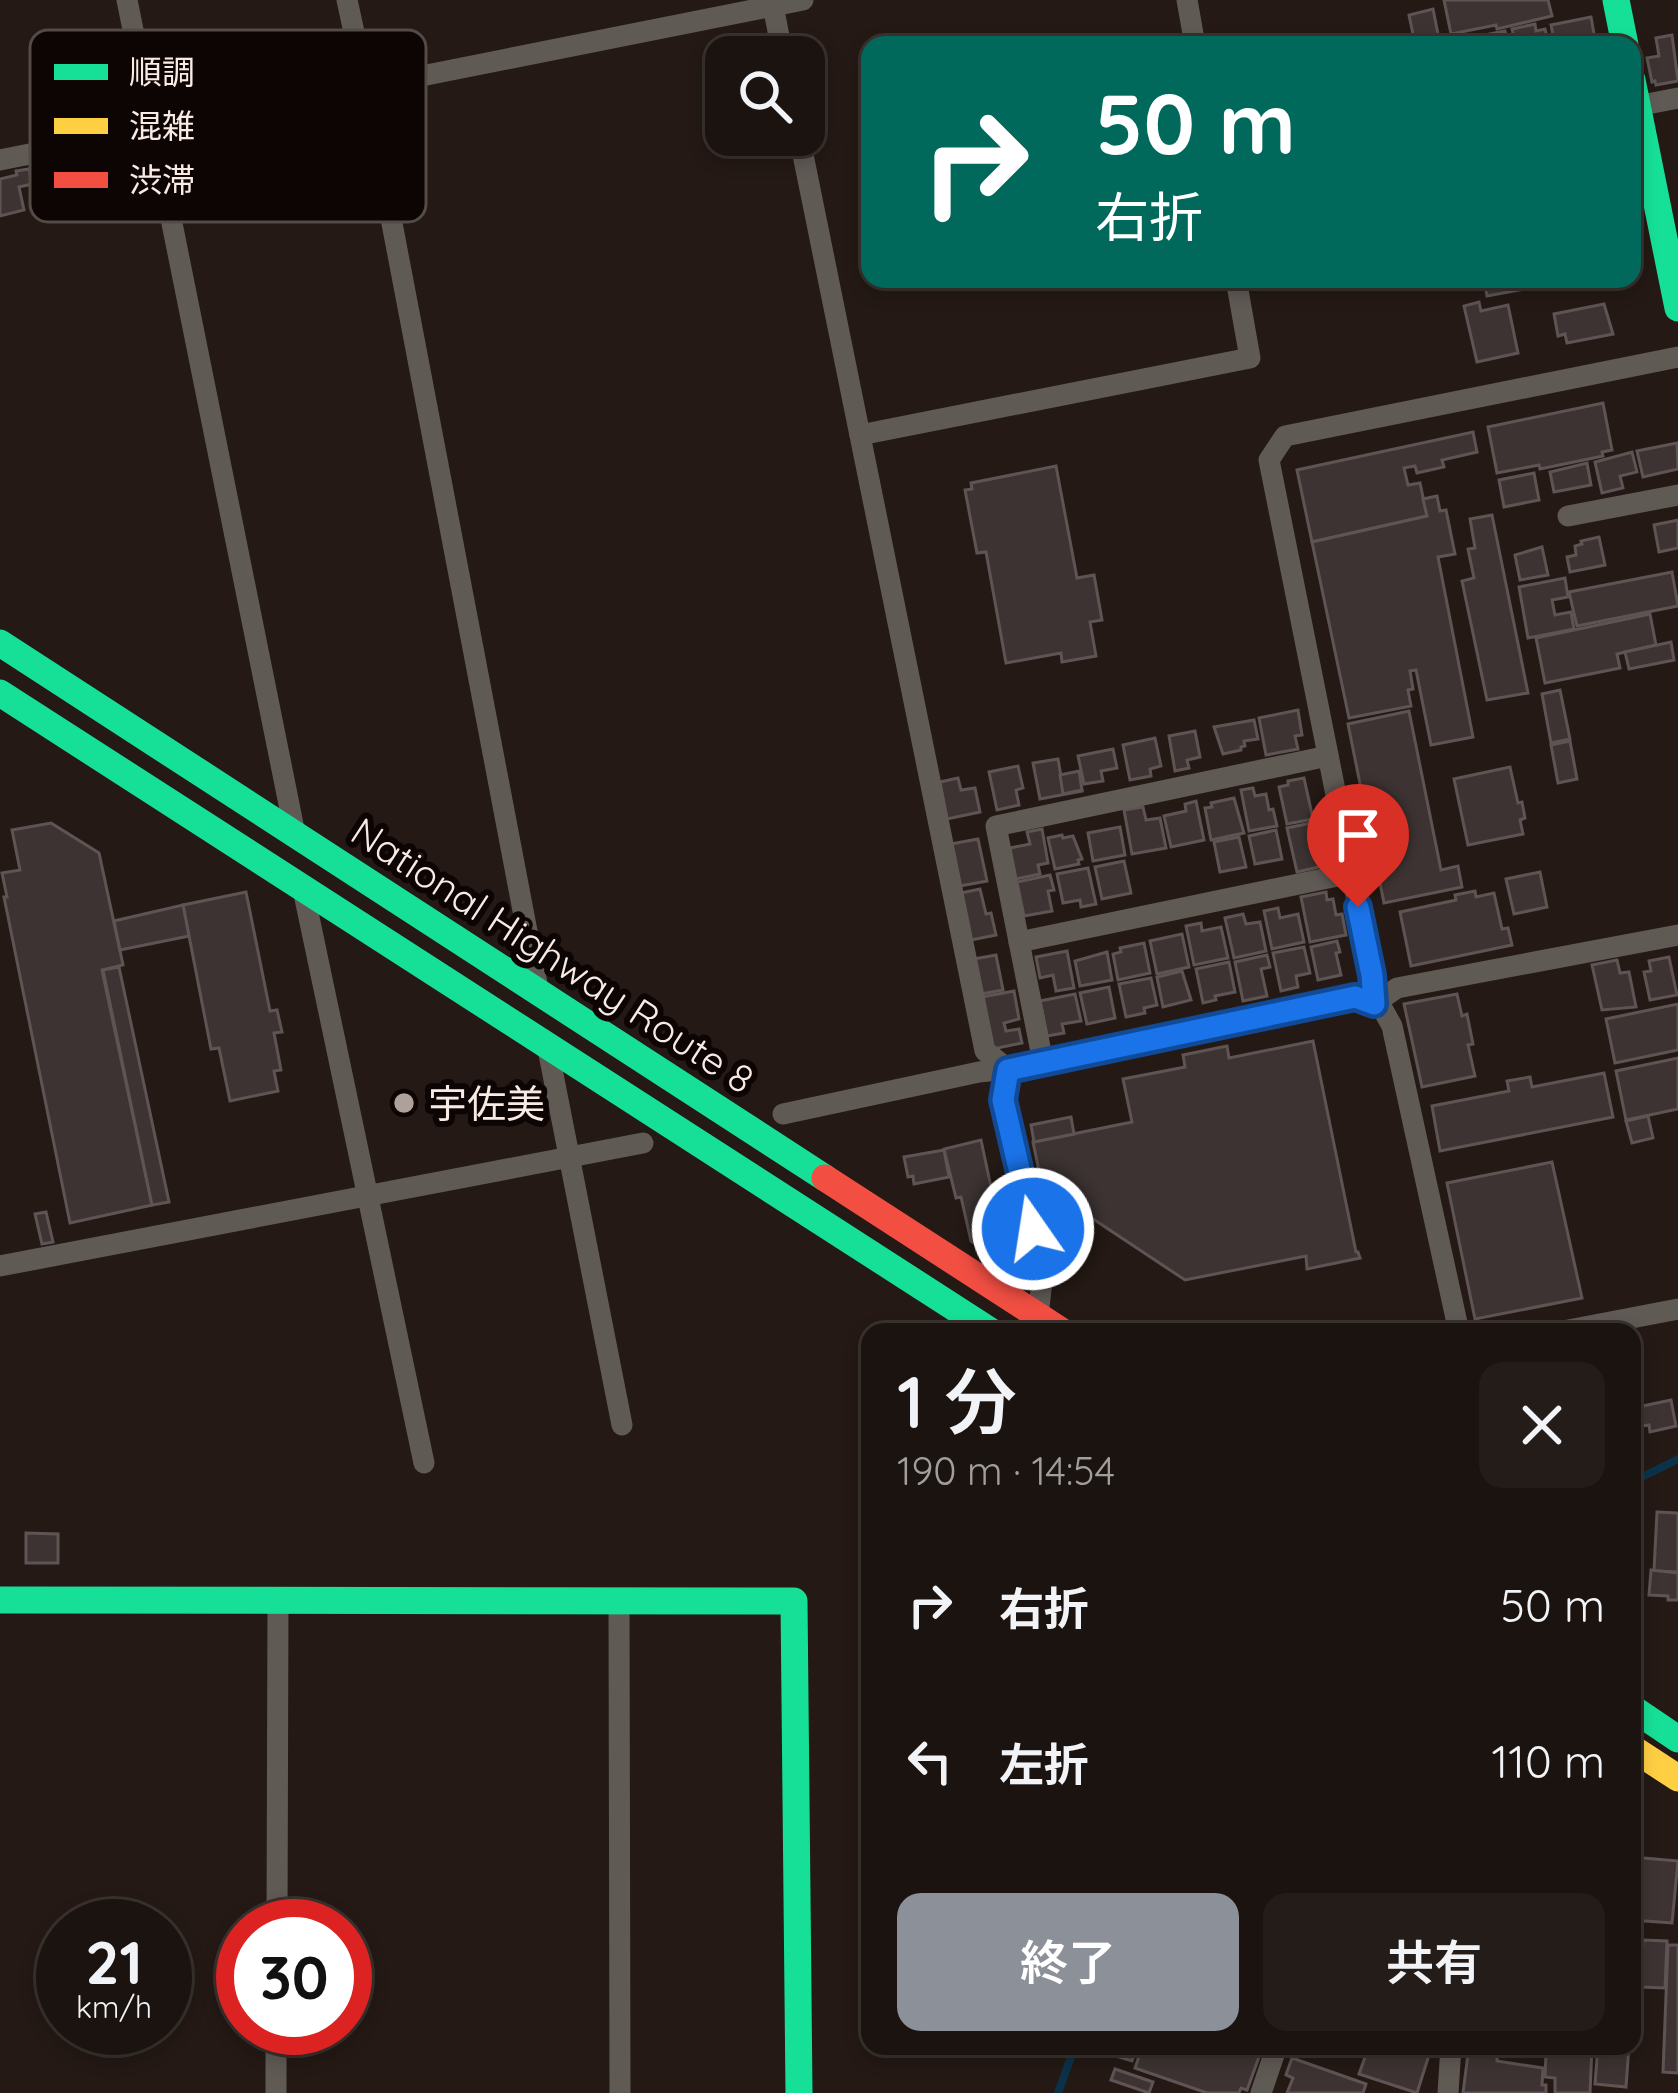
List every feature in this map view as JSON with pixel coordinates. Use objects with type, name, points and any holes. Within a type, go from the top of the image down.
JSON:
[{"type":"main road","points":[[1616,0],[1623,36]]},
{"type":"main road","points":[[1641,123],[1678,308]]},
{"type":"main road","name":"National Highway Route 8","points":[[0,644],[1049,1323]]},
{"type":"main road","name":"National Highway Route 8","points":[[0,693],[978,1323]]},
{"type":"main road","points":[[0,1600],[794,1601],[799,2093]]},
{"type":"main road","points":[[1641,1714],[1678,1739]]},
{"type":"main road","points":[[1641,1754],[1678,1778]]},
{"type":"street","points":[[127,0],[133,30]]},
{"type":"street","points":[[347,0],[354,30]]},
{"type":"street","points":[[426,75],[803,0]]},
{"type":"street","points":[[1187,0],[1193,36]]},
{"type":"street","points":[[772,3],[779,36]]},
{"type":"street","points":[[1641,94],[1678,98]]},
{"type":"street","points":[[0,160],[30,154]]},
{"type":"street","points":[[803,156],[985,1051],[1008,1070]]},
{"type":"street","points":[[172,222],[295,835]]},
{"type":"street","points":[[392,222],[538,992]]},
{"type":"street","points":[[860,435],[1250,358],[1238,288]]},
{"type":"street","points":[[1374,1004],[1269,460],[1285,436],[1678,357]]},
{"type":"street","points":[[1568,516],[1678,495]]},
{"type":"street","points":[[1043,1062],[997,826],[1328,756]]},
{"type":"street","points":[[1019,942],[1352,873]]},
{"type":"street","points":[[303,888],[424,1463]]},
{"type":"street","points":[[1374,1004],[1396,988],[1678,934]]},
{"type":"street","points":[[783,1114],[1355,997],[1382,1007],[1393,1026],[1457,1323]]},
{"type":"street","points":[[548,1046],[622,1425]]},
{"type":"street","points":[[1008,1070],[1003,1100],[1043,1272],[1038,1316]]},
{"type":"street","points":[[0,1266],[643,1143]]},
{"type":"street","points":[[1605,1323],[1678,1309]]},
{"type":"street","points":[[277,1899],[278,1600]]},
{"type":"street","points":[[619,1601],[620,2093]]},
{"type":"street","points":[[276,2055],[276,2093]]},
{"type":"street","points":[[1261,2093],[1274,2055]]},
{"type":"street","points":[[1448,2093],[1450,2055]]},
{"type":"building","points":[[1444,0],[1548,0],[1552,16],[1451,34]]},
{"type":"building","points":[[1433,9],[1438,34],[1413,36],[1409,15]]},
{"type":"building","points":[[1591,17],[1594,36],[1553,36],[1551,25]]},
{"type":"building","points":[[1535,24],[1536,31],[1545,29],[1547,36],[1514,36],[1512,29]]},
{"type":"building","points":[[1672,35],[1678,81],[1656,85],[1647,58],[1659,56],[1656,38]]},
{"type":"building","points":[[29,169],[30,184],[19,187],[24,210],[0,216],[0,179],[17,175],[16,171]]},
{"type":"building","points":[[1486,288],[1525,288],[1525,289],[1487,296]]},
{"type":"building","points":[[1479,302],[1481,311],[1508,305],[1518,353],[1477,362],[1464,306]]},
{"type":"building","points":[[1604,304],[1613,334],[1567,343],[1565,334],[1558,336],[1554,314]]},
{"type":"building","points":[[1603,403],[1612,450],[1602,452],[1603,456],[1497,473],[1488,427]]},
{"type":"building","points":[[1473,432],[1477,452],[1442,460],[1444,467],[1417,473],[1415,466],[1404,468],[1408,485],[1420,483],[1427,516],[1312,542],[1297,470]]},
{"type":"building","points":[[1677,443],[1678,469],[1643,477],[1637,451]]},
{"type":"building","points":[[1632,452],[1637,472],[1620,476],[1623,488],[1602,493],[1595,462]]},
{"type":"building","points":[[1587,463],[1591,485],[1554,492],[1550,472]]},
{"type":"building","points":[[1056,466],[1077,578],[1094,575],[1102,620],[1090,622],[1096,656],[1062,662],[1061,653],[1006,663],[986,552],[977,553],[965,490],[972,489],[971,483]]},
{"type":"building","points":[[1534,473],[1539,500],[1504,507],[1499,480]]},
{"type":"building","points":[[1437,496],[1440,511],[1446,510],[1455,554],[1438,557],[1473,737],[1431,745],[1416,670],[1410,671],[1411,706],[1349,718],[1312,542],[1427,516],[1423,499]]},
{"type":"building","points":[[1492,515],[1528,693],[1487,700],[1462,581],[1474,578],[1468,549],[1475,548],[1470,519]]},
{"type":"building","points":[[1678,520],[1678,548],[1659,552],[1654,525]]},
{"type":"building","points":[[1599,537],[1605,565],[1570,572],[1567,557],[1576,555],[1575,546]]},
{"type":"building","points":[[1542,547],[1548,575],[1520,580],[1515,555]]},
{"type":"building","points":[[1672,572],[1678,606],[1577,626],[1569,592]]},
{"type":"building","points":[[1565,578],[1568,597],[1552,600],[1555,615],[1571,612],[1574,629],[1528,638],[1519,587]]},
{"type":"building","points":[[1650,614],[1656,645],[1617,654],[1620,668],[1545,683],[1536,638]]},
{"type":"building","points":[[1671,642],[1674,660],[1629,669],[1625,652]]},
{"type":"building","points":[[1560,690],[1570,739],[1551,743],[1542,694]]},
{"type":"building","points":[[1298,710],[1302,735],[1295,736],[1298,749],[1266,755],[1259,718]]},
{"type":"building","points":[[1409,711],[1441,870],[1458,866],[1462,887],[1384,903],[1348,724]]},
{"type":"building","points":[[1254,720],[1258,739],[1244,741],[1241,750],[1223,754],[1214,727]]},
{"type":"building","points":[[1195,731],[1200,757],[1187,760],[1189,768],[1175,771],[1169,736]]},
{"type":"building","points":[[1155,738],[1161,766],[1150,769],[1151,776],[1130,780],[1123,745]]},
{"type":"building","points":[[1570,741],[1577,779],[1558,783],[1551,745]]},
{"type":"building","points":[[1113,749],[1117,768],[1101,771],[1103,781],[1084,784],[1078,756]]},
{"type":"building","points":[[1058,759],[1061,776],[1078,773],[1082,791],[1040,799],[1033,763]]},
{"type":"building","points":[[1018,766],[1023,788],[1016,790],[1019,805],[997,810],[989,772]]},
{"type":"building","points":[[1510,767],[1518,803],[1522,802],[1523,834],[1468,845],[1454,779]]},
{"type":"building","points":[[1079,771],[1082,790],[1063,794],[1060,775]]},
{"type":"building","points":[[958,778],[961,790],[975,788],[980,812],[947,819],[940,782]]},
{"type":"building","points":[[1304,778],[1313,819],[1287,824],[1279,787]]},
{"type":"building","points":[[1253,788],[1255,796],[1266,794],[1277,826],[1249,831],[1241,790]]},
{"type":"building","points":[[1234,798],[1244,833],[1211,840],[1205,808]]},
{"type":"building","points":[[1196,801],[1204,840],[1171,847],[1164,816],[1186,811],[1185,804]]},
{"type":"building","points":[[1143,807],[1146,820],[1160,818],[1166,848],[1132,854],[1124,810]]},
{"type":"building","points":[[51,823],[99,853],[123,965],[102,970],[152,1205],[70,1223],[2,873],[20,870],[12,830]]},
{"type":"building","points":[[1311,823],[1319,867],[1297,872],[1287,828]]},
{"type":"building","points":[[1120,827],[1125,855],[1093,861],[1088,833]]},
{"type":"building","points":[[1042,829],[1048,863],[1038,865],[1040,874],[1016,879],[1010,848],[1030,844],[1027,832]]},
{"type":"building","points":[[1276,830],[1282,859],[1255,864],[1249,836]]},
{"type":"building","points":[[1073,836],[1082,859],[1079,864],[1055,869],[1048,838]]},
{"type":"building","points":[[1239,837],[1246,867],[1220,872],[1214,842]]},
{"type":"building","points":[[978,839],[987,881],[960,886],[951,844]]},
{"type":"building","points":[[1124,861],[1131,893],[1102,899],[1095,867]]},
{"type":"building","points":[[1088,868],[1096,904],[1063,903],[1057,874]]},
{"type":"building","points":[[1540,872],[1547,907],[1514,914],[1506,879]]},
{"type":"building","points":[[1050,875],[1052,911],[1024,916],[1017,882]]},
{"type":"building","points":[[980,889],[996,935],[971,940],[961,893]]},
{"type":"building","points":[[1475,891],[1476,897],[1494,893],[1502,929],[1508,928],[1512,945],[1411,966],[1400,912]]},
{"type":"building","points":[[246,892],[270,1011],[277,1010],[282,1032],[274,1033],[281,1070],[274,1071],[278,1091],[230,1101],[219,1048],[211,1049],[183,905]]},
{"type":"building","points":[[1326,892],[1327,900],[1333,899],[1336,915],[1342,914],[1346,935],[1310,942],[1301,897]]},
{"type":"building","points":[[183,905],[189,936],[120,950],[114,921]]},
{"type":"building","points":[[1278,908],[1280,918],[1298,914],[1304,942],[1272,949],[1264,911]]},
{"type":"building","points":[[1243,914],[1246,924],[1260,922],[1266,951],[1234,958],[1225,918]]},
{"type":"building","points":[[1201,923],[1202,931],[1221,927],[1228,958],[1194,965],[1186,926]]},
{"type":"building","points":[[1182,934],[1189,967],[1157,974],[1150,941]]},
{"type":"building","points":[[1337,941],[1341,975],[1318,980],[1311,947]]},
{"type":"building","points":[[1144,943],[1150,973],[1118,980],[1113,954]]},
{"type":"building","points":[[1304,947],[1310,973],[1296,976],[1298,987],[1281,991],[1273,953]]},
{"type":"building","points":[[1067,951],[1074,988],[1056,991],[1053,975],[1040,978],[1036,957]]},
{"type":"building","points":[[1107,952],[1112,980],[1080,986],[1075,961]]},
{"type":"building","points":[[996,955],[1003,990],[981,994],[974,959]]},
{"type":"building","points":[[1267,955],[1270,967],[1261,969],[1267,996],[1243,1001],[1235,962]]},
{"type":"building","points":[[1669,957],[1677,995],[1650,1000],[1644,972],[1651,971],[1649,961]]},
{"type":"building","points":[[1617,960],[1620,973],[1629,972],[1636,1007],[1602,1010],[1592,965]]},
{"type":"building","points":[[1229,962],[1235,992],[1203,1003],[1196,969]]},
{"type":"building","points":[[119,967],[169,1202],[152,1205],[103,970]]},
{"type":"building","points":[[1182,971],[1191,1000],[1163,1007],[1157,977]]},
{"type":"building","points":[[1151,978],[1157,1005],[1126,1017],[1119,984]]},
{"type":"building","points":[[1109,987],[1115,1018],[1087,1024],[1080,993]]},
{"type":"building","points":[[1014,991],[1019,1019],[1004,1023],[1006,1031],[1019,1029],[1022,1043],[993,1049],[982,997]]},
{"type":"building","points":[[1075,994],[1081,1021],[1062,1024],[1064,1033],[1047,1036],[1040,1001]]},
{"type":"building","points":[[1457,994],[1462,1016],[1467,1014],[1475,1076],[1422,1087],[1404,1004]]},
{"type":"building","points":[[1678,1004],[1678,1050],[1615,1063],[1606,1019]]},
{"type":"building","points":[[1313,1041],[1360,1258],[1307,1269],[1306,1256],[1185,1280],[1042,1185],[1033,1142],[1132,1122],[1123,1079],[1185,1067],[1183,1055],[1227,1046],[1229,1058]]},
{"type":"building","points":[[1678,1058],[1678,1109],[1626,1120],[1616,1071]]},
{"type":"building","points":[[1604,1073],[1613,1117],[1440,1151],[1432,1106],[1509,1091],[1507,1081],[1530,1077],[1532,1087]]},
{"type":"building","points":[[1648,1116],[1653,1138],[1632,1143],[1626,1121]]},
{"type":"building","points":[[1071,1117],[1074,1134],[1034,1142],[1031,1125]]},
{"type":"building","points":[[981,1140],[1003,1244],[982,1249],[971,1241],[944,1149]]},
{"type":"building","points":[[944,1150],[949,1177],[914,1184],[904,1157]]},
{"type":"building","points":[[1552,1162],[1582,1298],[1475,1319],[1447,1183]]},
{"type":"building","points":[[46,1212],[53,1242],[42,1244],[35,1214]]},
{"type":"building","points":[[1671,1400],[1676,1426],[1650,1432],[1649,1425],[1642,1426],[1641,1406]]},
{"type":"building","points":[[1657,1512],[1678,1513],[1678,1572],[1654,1571]]},
{"type":"building","points":[[26,1533],[58,1534],[58,1563],[26,1563]]},
{"type":"building","points":[[1651,1570],[1678,1573],[1678,1600],[1649,1595]]},
{"type":"building","points":[[1641,1858],[1678,1861],[1672,1923],[1641,1921]]},
{"type":"building","points":[[1643,1940],[1667,1941],[1665,1988],[1641,1987]]},
{"type":"building","points":[[1668,1945],[1678,1945],[1678,2073],[1663,2072]]},
{"type":"building","points":[[1140,2055],[1260,2055],[1247,2090],[1241,2088],[1239,2093],[1207,2093],[1135,2068]]},
{"type":"building","points":[[1366,2055],[1429,2055],[1417,2093],[1359,2074]]},
{"type":"building","points":[[1468,2055],[1497,2055],[1497,2061],[1543,2068],[1546,2093],[1463,2093]]},
{"type":"building","points":[[1546,2055],[1592,2055],[1590,2093],[1555,2093],[1555,2078],[1545,2077]]},
{"type":"building","points":[[1597,2055],[1628,2055],[1626,2087],[1595,2084]]},
{"type":"building","points":[[1292,2058],[1366,2084],[1363,2093],[1287,2093],[1293,2078],[1286,2075]]},
{"type":"building","points":[[1115,2069],[1153,2082],[1149,2093],[1111,2080]]},
{"type":"waterway","points":[[1641,1478],[1678,1459]]},
{"type":"waterway","points":[[1058,2093],[1072,2055]]},
{"type":"traffic: fast","points":[[1616,0],[1623,36]]},
{"type":"traffic: fast","points":[[1641,125],[1678,308]]},
{"type":"traffic: fast","points":[[0,643],[825,1178]]},
{"type":"traffic: fast","points":[[0,693],[978,1323]]},
{"type":"traffic: fast","points":[[0,1600],[794,1601],[799,2093]]},
{"type":"traffic: fast","points":[[1641,1714],[1678,1739]]},
{"type":"traffic: slow","points":[[1641,1754],[1678,1778]]},
{"type":"traffic: jam","points":[[825,1178],[1049,1323]]},
{"type":"place","name":"宇佐美","points":[[404,1103]]},
{"type":"route","points":[[1033,1229],[1003,1100],[1008,1070],[1355,997],[1374,1004],[1358,907]]}]
